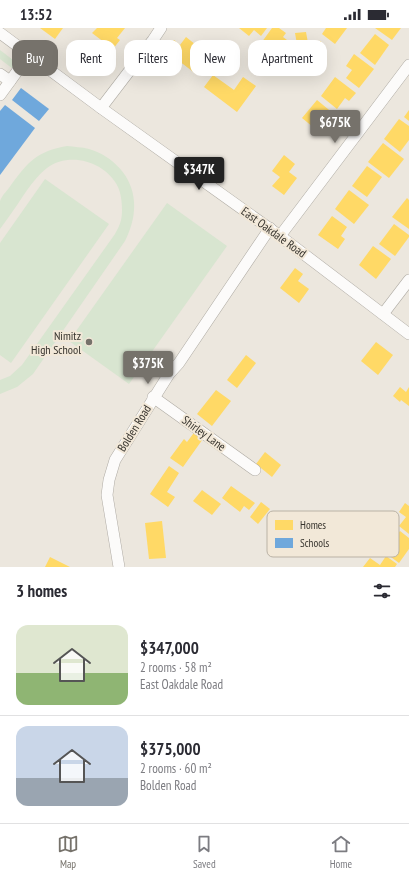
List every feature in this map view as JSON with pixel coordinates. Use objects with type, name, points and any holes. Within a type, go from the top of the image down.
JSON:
[{"type":"street","points":[[0,32],[2,28]]},
{"type":"street","points":[[101,108],[161,28]]},
{"type":"street","name":"East Oakdale Road","points":[[0,32],[12,42]]},
{"type":"street","points":[[280,236],[409,66]]},
{"type":"street","points":[[0,74],[10,81]]},
{"type":"street","points":[[0,94],[14,76]]},
{"type":"street","name":"East Oakdale Road","points":[[58,76],[270,228],[409,334]]},
{"type":"street","name":"Bolden Road","points":[[119,567],[107,494],[109,480],[115,460],[169,374],[179,363],[270,228]]},
{"type":"street","points":[[383,314],[409,280]]},
{"type":"street","name":"Shirley Lane","points":[[154,397],[255,470]]},
{"type":"green space","points":[[0,50],[12,59],[12,68],[0,59]]},
{"type":"green space","points":[[67,146],[86,148],[98,152],[114,162],[126,176],[133,193],[134,212],[132,222],[125,241],[33,374],[17,387],[0,394],[0,380],[10,376],[22,365],[115,234],[121,222],[122,208],[120,194],[118,187],[112,178],[105,171],[87,162],[66,160],[56,163],[40,174],[0,229],[0,201],[23,170],[41,154]]},
{"type":"green space","points":[[45,179],[109,224],[11,363],[0,355],[0,243]]},
{"type":"green space","points":[[167,203],[227,246],[129,384],[69,341]]},
{"type":"building: Homes","points":[[40,28],[63,28],[55,39]]},
{"type":"building: Homes","points":[[97,28],[125,28],[117,38],[120,40],[116,45],[116,40],[101,40],[92,33]]},
{"type":"building: Homes","points":[[239,28],[267,28],[261,36],[254,30],[249,36]]},
{"type":"building: Homes","points":[[272,28],[279,28],[286,33],[283,37],[287,40],[263,40]]},
{"type":"building: Homes","points":[[326,28],[347,28],[335,44],[322,34]]},
{"type":"building: Homes","points":[[375,28],[401,28],[392,40]]},
{"type":"building: Homes","points":[[306,32],[307,40],[296,40],[295,33]]},
{"type":"building: Homes","points":[[375,34],[389,45],[375,65],[360,53]]},
{"type":"building: Homes","points":[[186,37],[190,40],[190,69],[182,63],[182,42]]},
{"type":"building: Homes","points":[[354,54],[374,69],[359,88],[346,78],[352,70],[346,66]]},
{"type":"building: Homes","points":[[212,76],[234,90],[243,77],[256,86],[237,112],[204,87]]},
{"type":"building: Homes","points":[[335,77],[356,93],[349,101],[345,98],[337,109],[321,96]]},
{"type":"building: Homes","points":[[317,100],[334,114],[322,128],[316,124],[313,127],[302,118]]},
{"type":"building: Homes","points":[[409,110],[409,121],[404,117]]},
{"type":"building: Homes","points":[[399,119],[409,126],[409,140],[400,152],[384,139]]},
{"type":"building: Homes","points":[[383,143],[404,159],[389,178],[368,162]]},
{"type":"building: Homes","points":[[284,155],[295,164],[289,172],[297,178],[284,195],[272,186],[280,177],[272,171]]},
{"type":"building: Homes","points":[[367,166],[382,177],[367,197],[352,186]]},
{"type":"building: Homes","points":[[349,190],[369,205],[354,224],[335,209]]},
{"type":"building: Homes","points":[[407,198],[409,200],[409,229],[392,217]]},
{"type":"building: Homes","points":[[332,216],[347,227],[341,236],[345,239],[338,249],[318,235]]},
{"type":"building: Homes","points":[[394,224],[409,235],[395,256],[379,244]]},
{"type":"building: Homes","points":[[373,246],[391,259],[376,279],[359,265]]},
{"type":"building: Homes","points":[[295,268],[303,274],[298,281],[309,289],[299,303],[280,288]]},
{"type":"building: Homes","points":[[376,342],[393,355],[378,375],[361,361]]},
{"type":"building: Homes","points":[[246,355],[256,363],[237,388],[227,380]]},
{"type":"building: Homes","points":[[400,387],[406,392],[409,387],[409,406],[401,400],[400,402],[393,396]]},
{"type":"building: Homes","points":[[216,390],[231,401],[212,426],[197,414]]},
{"type":"building: Homes","points":[[196,430],[205,436],[183,467],[170,458],[184,439],[187,442]]},
{"type":"building: Homes","points":[[265,452],[281,465],[272,477],[256,464]]},
{"type":"building: Homes","points":[[169,466],[179,473],[167,492],[175,497],[168,507],[150,494]]},
{"type":"building: Homes","points":[[231,486],[255,503],[249,510],[244,506],[240,512],[222,498]]},
{"type":"building: Homes","points":[[202,490],[221,504],[212,515],[193,501]]},
{"type":"building: Homes","points":[[261,502],[270,509],[258,524],[250,517]]},
{"type":"building: Homes","points":[[405,503],[409,506],[409,534],[399,526],[406,517],[399,512]]},
{"type":"building: Homes","points":[[162,521],[166,558],[149,559],[145,523]]},
{"type":"building: Homes","points":[[400,531],[409,538],[409,549],[399,563],[391,557],[399,557]]},
{"type":"building: Homes","points":[[50,557],[70,567],[45,567]]},
{"type":"building: Homes","points":[[385,557],[397,564],[395,567],[363,567],[370,558],[380,565]]},
{"type":"building: Schools","points":[[21,88],[49,109],[39,121],[12,100]]},
{"type":"building: Schools","points":[[5,105],[35,128],[0,175],[0,111]]},
{"type":"place","name":"Nimitz High School","points":[[89,342]]}]
